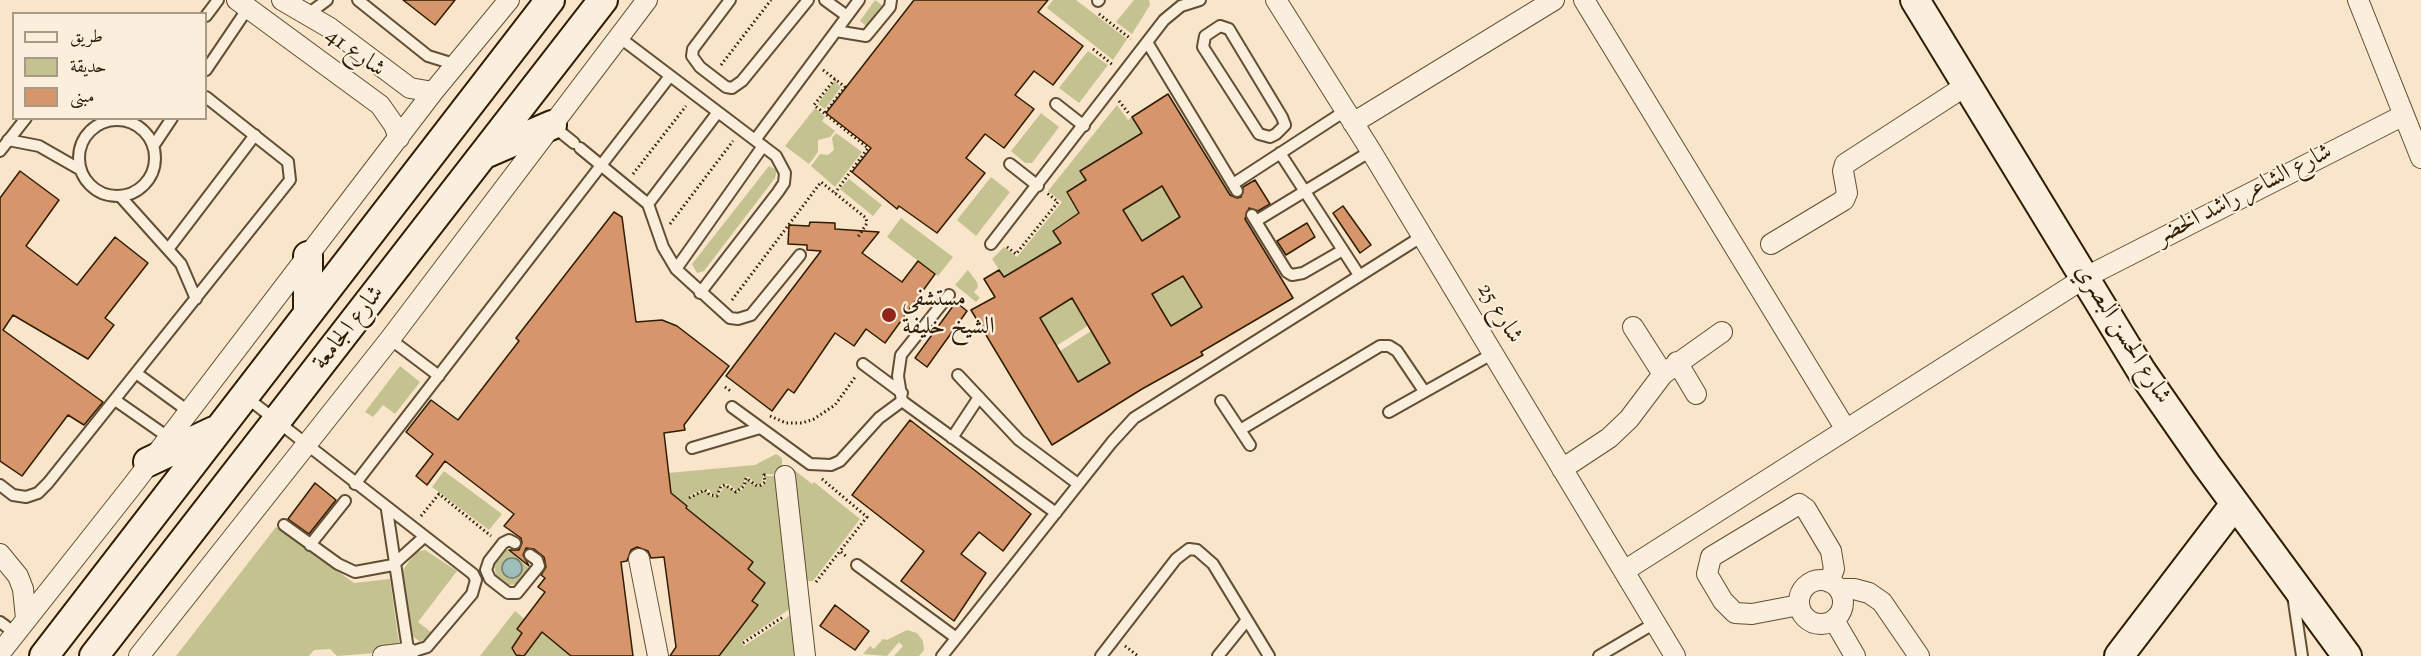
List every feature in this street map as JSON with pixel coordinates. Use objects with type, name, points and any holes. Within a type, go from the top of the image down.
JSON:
[{"type":"main road","name":"شارع الجامعة","points":[[44,656],[160,507],[216,430],[245,396],[550,0]]},
{"type":"main road","name":"شارع الجامعة","points":[[94,656],[603,0]]},
{"type":"main road","name":"شارع الحسن البصري","points":[[1915,0],[2142,372],[2235,504],[2347,656]]},
{"type":"main road","points":[[485,153],[552,125]]},
{"type":"main road","points":[[308,256],[308,312]]},
{"type":"main road","points":[[148,462],[216,430]]},
{"type":"main road","points":[[2119,656],[2235,504]]},
{"type":"main road","points":[[116,656],[118,625]]},
{"type":"street","name":"شارع 41","points":[[282,0],[308,14],[410,88],[433,92]]},
{"type":"street","points":[[14,625],[132,486],[148,462],[433,92],[509,0]]},
{"type":"street","points":[[139,656],[390,339],[647,0]]},
{"type":"street","name":"شارع 25","points":[[1276,0],[1371,151],[1675,656]]},
{"type":"street","points":[[1349,117],[1554,0]]},
{"type":"street","points":[[1584,0],[1845,428]]},
{"type":"street","points":[[2358,0],[2411,119],[2421,158]]},
{"type":"street","name":"شارع 41","points":[[242,4],[380,105],[394,125],[399,138]]},
{"type":"street","points":[[1771,244],[1844,200],[1847,193],[1843,171],[1845,164],[1967,85]]},
{"type":"street","name":"شارع الشاعر راشد الخضر","points":[[1624,571],[1845,428],[2086,277],[2411,119]]},
{"type":"street","points":[[1633,327],[1695,394]]},
{"type":"street","points":[[1562,469],[1609,438],[1670,368],[1722,332]]},
{"type":"street","points":[[785,476],[806,656]]},
{"type":"street","points":[[1798,605],[1743,615],[1723,601],[1707,574],[1711,557],[1799,504],[1806,509],[1831,551],[1834,585],[1843,599],[1841,611],[1834,620],[1823,625],[1812,623],[1803,616],[1798,605],[1800,594],[1807,584],[1818,580],[1834,585],[1862,591],[1882,602],[1919,656]]},
{"type":"street","points":[[0,554],[21,582],[27,603],[0,653]]},
{"type":"street","points":[[639,559],[658,656]]},
{"type":"street","points":[[1834,620],[1854,656]]},
{"type":"street","points":[[383,656],[408,655]]},
{"type":"lane","points":[[207,15],[218,0]]},
{"type":"lane","points":[[308,14],[327,0]]},
{"type":"lane","points":[[358,0],[428,56],[457,65]]},
{"type":"lane","points":[[730,0],[693,49],[695,63],[726,87],[738,86],[808,0]]},
{"type":"lane","points":[[825,0],[847,16]]},
{"type":"lane","points":[[676,269],[813,62],[859,0]]},
{"type":"lane","points":[[836,31],[862,38],[866,36],[890,7],[891,0]]},
{"type":"lane","points":[[993,242],[1164,20],[1180,2],[1200,0]]},
{"type":"lane","points":[[207,68],[242,4]]},
{"type":"lane","points":[[1215,28],[1229,29],[1282,117],[1285,125],[1276,134],[1270,137],[1259,134],[1203,47],[1204,36],[1215,28]]},
{"type":"lane","points":[[619,37],[759,143],[782,164],[785,173],[784,183],[700,293]]},
{"type":"lane","points":[[1145,45],[1235,187],[1283,151],[1349,117]]},
{"type":"lane","points":[[355,484],[670,76]]},
{"type":"lane","points":[[0,485],[13,495],[26,497],[38,493],[290,180],[288,162],[207,98]]},
{"type":"lane","points":[[1056,104],[1084,126]]},
{"type":"lane","points":[[648,204],[718,112]]},
{"type":"lane","points":[[0,151],[24,120]]},
{"type":"lane","points":[[81,170],[80,150],[89,132],[105,121],[116,120]]},
{"type":"lane","points":[[8,140],[39,146],[81,170],[92,187],[100,192],[120,196],[138,190],[152,175],[156,155],[154,146],[143,129],[128,120]]},
{"type":"lane","points":[[154,146],[171,120]]},
{"type":"lane","points":[[552,125],[648,204],[659,238],[676,269],[722,314],[738,319],[751,315],[800,255]]},
{"type":"lane","points":[[1276,134],[1305,191],[1359,275]]},
{"type":"lane","points":[[169,248],[255,135]]},
{"type":"lane","points":[[1343,250],[1303,273],[1292,275],[1283,267],[1254,218],[1305,191],[1371,151]]},
{"type":"lane","points":[[1010,164],[1038,186]]},
{"type":"lane","points":[[120,196],[182,264],[195,299]]},
{"type":"lane","points":[[942,656],[1122,429],[1134,418],[1421,237]]},
{"type":"lane","points":[[902,397],[898,376],[901,356],[949,296]]},
{"type":"lane","points":[[390,339],[439,376]]},
{"type":"lane","points":[[1240,430],[1380,346],[1389,346],[1397,351],[1424,391]]},
{"type":"lane","points":[[1389,412],[1492,354]]},
{"type":"lane","points":[[863,364],[952,438],[1056,513]]},
{"type":"lane","points":[[136,373],[188,411]]},
{"type":"lane","points":[[958,375],[1019,440],[1078,484]]},
{"type":"lane","points":[[245,396],[387,510],[468,569],[476,580]]},
{"type":"lane","points":[[732,407],[810,464],[820,466],[840,461],[879,418],[902,397]]},
{"type":"lane","points":[[952,438],[979,397]]},
{"type":"lane","points":[[115,400],[168,437]]},
{"type":"lane","points":[[1221,401],[1250,445]]},
{"type":"lane","points":[[692,448],[760,428]]},
{"type":"lane","points":[[310,545],[345,501]]},
{"type":"lane","points":[[387,510],[393,565],[408,655],[427,647],[472,594],[476,580]]},
{"type":"lane","points":[[284,525],[346,570],[355,572],[393,565],[424,537]]},
{"type":"lane","points":[[515,543],[506,541],[487,566],[488,575],[508,592],[517,593],[538,566],[537,560],[531,555]]},
{"type":"lane","points":[[1105,654],[1182,552],[1197,550],[1204,554],[1221,578],[1269,656]]},
{"type":"lane","points":[[857,564],[955,637]]},
{"type":"lane","points":[[476,580],[488,575]]},
{"type":"lane","points":[[2290,580],[2302,656]]},
{"type":"lane","points":[[1218,656],[1247,620]]},
{"type":"lane","points":[[1599,656],[1655,623]]},
{"type":"path","points":[[712,77],[771,0]]},
{"type":"path","points":[[1095,3],[1145,45]]},
{"type":"path","points":[[1093,49],[1124,73]]},
{"type":"path","points":[[813,62],[845,87],[825,113]]},
{"type":"path","points":[[835,79],[814,105],[868,148],[835,192]]},
{"type":"path","points":[[1110,90],[1130,115]]},
{"type":"path","points":[[625,183],[695,95]]},
{"type":"path","points":[[659,238],[742,130]]},
{"type":"path","points":[[722,314],[821,182],[866,218],[867,223],[858,237]]},
{"type":"path","points":[[993,242],[1016,254],[1058,202],[1038,186]]},
{"type":"path","points":[[762,412],[786,423],[802,423],[814,419],[844,396],[863,364]]},
{"type":"path","points":[[725,387],[737,396]]},
{"type":"path","points":[[797,586],[815,584],[867,517],[821,479],[820,466]]},
{"type":"path","points":[[688,498],[705,490],[710,495],[717,496],[721,486],[725,485],[736,492],[744,486],[746,478],[757,486],[765,482],[764,475],[785,476]]},
{"type":"path","points":[[412,528],[439,494],[502,545]]},
{"type":"path","points":[[840,551],[857,564]]},
{"type":"path","points":[[743,643],[800,606]]},
{"type":"green space","points":[[875,0],[882,5],[866,26],[860,21]]},
{"type":"green space","points":[[1053,0],[1076,0],[1127,39],[1113,60],[1047,8]]},
{"type":"green space","points":[[1134,0],[1149,0],[1150,5],[1132,34],[1116,22]]},
{"type":"green space","points":[[1088,51],[1108,65],[1079,103],[1059,88]]},
{"type":"green space","points":[[834,81],[841,87],[825,109],[818,104]]},
{"type":"green space","points":[[1117,105],[1128,120],[1132,117],[1142,133],[1081,171],[1086,180],[1067,192],[1079,213],[1053,231],[1061,243],[1004,277],[992,259],[1004,247],[1017,257],[1062,202],[1048,191]]},
{"type":"green space","points":[[815,108],[825,117],[822,121],[835,131],[830,137],[818,140],[818,152],[809,164],[785,146]]},
{"type":"green space","points":[[1041,113],[1059,127],[1032,163],[1025,163],[1011,151]]},
{"type":"green space","points":[[836,133],[862,152],[835,187],[811,166],[820,154],[828,155],[834,150],[832,138]]},
{"type":"green space","points":[[769,166],[777,170],[775,178],[704,271],[697,273],[692,264]]},
{"type":"green space","points":[[991,177],[1010,192],[976,236],[957,220]]},
{"type":"green space","points":[[849,179],[882,205],[873,216],[840,189]]},
{"type":"green space","points":[[1162,186],[1180,217],[1142,241],[1123,210]]},
{"type":"green space","points":[[901,218],[953,257],[938,276],[887,237]]},
{"type":"green space","points":[[968,270],[977,282],[978,287],[974,292],[980,298],[976,302],[955,285]]},
{"type":"green space","points":[[1183,276],[1202,307],[1171,326],[1152,294]]},
{"type":"green space","points":[[1072,298],[1089,325],[1053,348],[1040,318]]},
{"type":"green space","points":[[1091,331],[1110,363],[1078,382],[1060,351]]},
{"type":"green space","points":[[400,366],[420,382],[395,414],[383,405],[373,417],[365,412]]},
{"type":"green space","points":[[776,454],[782,458],[782,475],[764,474],[761,484],[757,485],[746,477],[743,486],[737,491],[726,484],[721,485],[718,495],[706,489],[688,498],[705,490],[711,496],[718,497],[725,485],[737,492],[741,491],[745,486],[746,478],[757,486],[766,482],[765,476],[782,476],[797,604],[741,642],[744,646],[797,611],[802,656],[719,656],[758,606],[752,601],[765,583],[748,569],[753,562],[686,509],[687,506],[671,493],[668,473],[755,465]]},
{"type":"green space","points":[[788,465],[812,484],[814,482],[860,519],[813,581],[800,581]]},
{"type":"green space","points":[[444,471],[502,514],[489,530],[432,487]]},
{"type":"green space","points":[[276,527],[354,583],[390,579],[400,651],[337,656],[330,649],[314,650],[309,656],[176,656]]},
{"type":"green space","points":[[425,550],[457,571],[418,622],[431,632],[425,640],[419,641],[410,634],[402,571],[416,552]]},
{"type":"green space","points":[[505,550],[509,550],[530,569],[521,584],[507,585],[496,576],[494,562]]},
{"type":"green space","points":[[515,611],[529,623],[516,655],[521,656],[480,656]]},
{"type":"green space","points":[[907,630],[917,633],[923,641],[924,650],[919,656],[894,656],[903,646],[899,642],[887,656],[863,654],[870,646],[874,649],[883,639],[887,640]]},
{"type":"green space","points":[[542,632],[571,656],[524,656]]},
{"type":"water","points":[[512,558],[519,561],[522,568],[519,575],[512,578],[505,575],[502,568],[505,561]]},
{"type":"building","points":[[403,0],[455,0],[435,25]]},
{"type":"building","points":[[914,0],[1048,0],[1038,12],[1083,46],[1053,85],[1034,71],[1015,95],[1034,109],[1004,148],[985,134],[966,158],[985,173],[937,233],[899,206],[897,209],[852,172],[871,148],[826,113]]},
{"type":"building","points":[[1168,94],[1230,195],[1241,197],[1243,187],[1255,180],[1270,204],[1258,211],[1249,208],[1245,219],[1293,298],[1201,352],[1203,355],[1142,389],[1052,445],[971,310],[995,297],[984,279],[999,270],[1004,277],[1061,243],[1053,231],[1079,213],[1067,192],[1086,180],[1080,171],[1142,133],[1132,117]],"holes":[[[1162,186],[1180,217],[1142,241],[1123,210]],[[1183,276],[1202,307],[1171,326],[1152,294]],[[1072,298],[1110,363],[1078,382],[1040,318]]]},
{"type":"building","points":[[20,171],[59,200],[26,246],[77,285],[115,237],[148,263],[105,318],[114,325],[88,359],[13,315],[3,330],[103,402],[84,425],[68,415],[22,476],[0,461],[0,198]]},
{"type":"building","points":[[1343,206],[1371,245],[1360,253],[1333,213]]},
{"type":"building","points":[[614,212],[622,217],[636,322],[662,320],[677,326],[729,366],[684,425],[685,430],[664,433],[671,493],[687,506],[686,508],[753,562],[748,569],[765,583],[752,601],[758,605],[719,656],[670,656],[676,647],[664,557],[651,558],[648,551],[637,547],[631,550],[627,561],[621,562],[633,656],[571,656],[542,632],[524,656],[516,655],[512,648],[522,633],[517,629],[545,592],[538,587],[545,578],[541,575],[546,567],[544,557],[534,549],[526,548],[523,555],[529,566],[509,550],[519,550],[522,543],[521,538],[504,526],[514,514],[445,461],[427,485],[416,476],[433,454],[406,432],[431,400],[458,420],[519,341],[516,338]]},
{"type":"building","points":[[810,222],[835,223],[835,229],[879,232],[862,253],[902,282],[918,261],[935,274],[885,343],[866,329],[854,346],[835,333],[794,393],[788,389],[772,411],[726,376],[821,251],[807,250],[807,245],[788,244],[789,225],[809,226]]},
{"type":"building","points":[[1307,223],[1315,237],[1286,255],[1277,241]]},
{"type":"building","points":[[956,302],[967,311],[927,367],[915,358]]},
{"type":"building","points":[[910,420],[1031,514],[1003,551],[979,532],[961,554],[986,573],[954,621],[901,581],[924,551],[852,495]]},
{"type":"building","points":[[315,483],[336,500],[309,534],[288,519]]},
{"type":"building","points":[[835,605],[869,631],[855,650],[820,626]]},
{"type":"place","name":"مستشفى الشيخ خليفة","points":[[889,315]]}]
